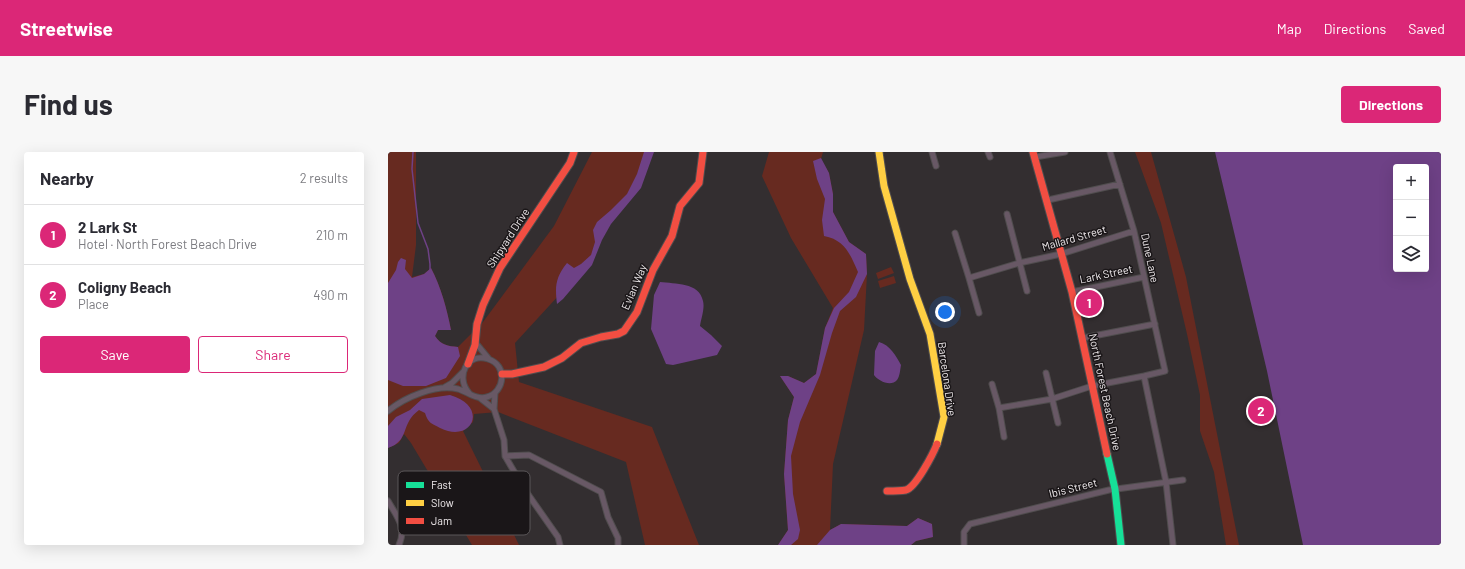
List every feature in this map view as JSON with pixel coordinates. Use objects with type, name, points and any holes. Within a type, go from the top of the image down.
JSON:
[{"type":"street","name":"Shipyard Drive","points":[[468,364],[473,351],[477,324],[483,305],[500,268],[558,182],[570,163],[574,152]]},
{"type":"street","name":"Evian Way","points":[[502,374],[512,374],[544,367],[562,358],[581,343],[618,334],[624,331],[637,312],[653,270],[672,236],[680,206],[699,183],[703,152]]},
{"type":"street","name":"Barcelona Drive","points":[[879,152],[884,186],[908,272],[930,334],[944,417],[932,456],[913,486],[906,490],[887,491]]},
{"type":"street","points":[[932,152],[936,166]]},
{"type":"street","points":[[1034,155],[1065,152]]},
{"type":"street","name":"Dune Lane","points":[[1110,152],[1134,231],[1165,370],[1144,376]]},
{"type":"street","name":"North Forest Beach Drive","points":[[1034,155],[1048,200],[1083,338],[1115,489],[1122,545]]},
{"type":"street","points":[[1048,200],[1120,184]]},
{"type":"street","points":[[1007,214],[1027,291]]},
{"type":"street","name":"Mallard Street","points":[[969,278],[1019,263],[1061,254],[1134,231]]},
{"type":"street","points":[[955,233],[979,313]]},
{"type":"street","name":"Lark Street","points":[[1072,292],[1144,277]]},
{"type":"street","points":[[1083,338],[1155,324]]},
{"type":"street","points":[[475,342],[489,359],[495,362],[502,374],[501,384],[495,393],[485,398],[480,398]]},
{"type":"street","points":[[388,411],[407,398],[444,388],[452,383],[468,364],[476,359],[489,359]]},
{"type":"street","points":[[463,371],[463,383],[469,393]]},
{"type":"street","points":[[1046,373],[1058,423]]},
{"type":"street","points":[[999,408],[1052,399],[1092,386],[1144,376],[1166,482],[1173,545]]},
{"type":"street","points":[[992,384],[999,408],[1004,437]]},
{"type":"street","points":[[444,388],[469,393],[480,398],[494,409]]},
{"type":"street","points":[[495,393],[494,409],[504,440],[504,456],[513,471]]},
{"type":"street","points":[[504,456],[529,455],[601,492],[608,518],[618,538],[618,545]]},
{"type":"street","name":"Ibis Street","points":[[964,545],[964,532],[970,524],[1115,489],[1183,480]]},
{"type":"street","points":[[530,497],[558,537],[560,545]]},
{"type":"street","points":[[388,501],[398,519]]},
{"type":"street","points":[[399,545],[402,535]]},
{"type":"shaded area","points":[[388,152],[416,152],[416,245],[412,277],[424,274],[431,268],[443,298],[451,330],[438,330],[435,336],[445,344],[458,347],[483,322],[554,226],[592,152],[652,152],[636,191],[600,232],[594,257],[515,343],[519,382],[652,427],[699,545],[645,545],[626,462],[498,412],[474,414],[473,422],[463,431],[483,471],[428,471],[404,434],[399,443],[388,448]]},
{"type":"shaded area","points":[[644,152],[654,152],[641,188],[611,224],[602,240],[592,265],[557,304],[556,288],[560,273],[567,263],[574,268],[591,255],[595,242],[593,230],[597,222],[627,194],[637,174]]},
{"type":"shaded area","points":[[769,152],[823,152],[821,159],[829,173],[833,194],[833,212],[849,242],[866,254],[867,274],[864,330],[833,464],[830,530],[841,524],[907,526],[918,518],[932,524],[933,537],[916,541],[911,545],[778,545],[788,530],[784,474],[788,420],[794,397],[780,376],[788,376],[804,383],[816,374],[825,328],[833,308],[791,238],[762,176]]},
{"type":"shaded area","points":[[1135,152],[1151,152],[1186,277],[1239,545],[1226,545],[1214,472],[1200,431],[1200,395],[1187,334],[1161,223]]},
{"type":"shaded area","points":[[1215,152],[1441,152],[1441,545],[1303,545],[1267,371]]},
{"type":"shaded area","points":[[821,158],[829,173],[833,194],[833,212],[849,242],[866,254],[867,274],[856,297],[840,311],[820,375],[800,422],[791,456],[793,494],[800,530],[798,539],[791,545],[778,545],[788,530],[784,474],[788,420],[794,397],[780,376],[788,376],[804,383],[816,374],[825,328],[834,308],[849,292],[858,272],[842,244],[824,236],[822,220],[825,199],[817,179],[813,161]]},
{"type":"shaded area","points":[[401,258],[406,260],[405,269],[412,278],[424,274],[431,268],[443,298],[451,330],[438,330],[435,336],[445,344],[458,347],[460,356],[446,378],[426,386],[403,386],[388,380],[388,283]]},
{"type":"shaded area","points":[[891,267],[894,273],[878,279],[876,273]]},
{"type":"shaded area","points":[[894,276],[896,283],[880,288],[878,281]]},
{"type":"shaded area","points":[[660,282],[686,285],[697,290],[701,295],[704,307],[700,326],[722,346],[717,355],[673,365],[666,364],[651,329],[654,295]]},
{"type":"shaded area","points":[[879,342],[883,343],[889,348],[901,365],[899,377],[891,383],[878,379],[874,375],[875,351]]},
{"type":"shaded area","points":[[450,395],[462,400],[470,407],[473,414],[472,422],[468,427],[461,431],[452,432],[440,428],[430,422],[425,413],[419,410],[409,421],[399,441],[395,445],[388,448],[388,426],[396,417],[410,410],[422,399]]},
{"type":"shaded area","points":[[918,518],[932,524],[933,537],[916,541],[911,545],[817,545],[830,530],[841,524],[907,526]]},
{"type":"shaded area","points":[[466,535],[514,535],[519,545],[472,545]]},
{"type":"waterway","points":[[413,152],[412,169],[418,223],[428,249],[430,270]]},
{"type":"traffic: fast","points":[[1107,454],[1115,489],[1121,545]]},
{"type":"traffic: slow","points":[[879,152],[884,186],[910,279],[930,334],[944,417],[937,444]]},
{"type":"traffic: jam","points":[[468,364],[475,345],[477,324],[483,305],[500,268],[570,163],[574,152]]},
{"type":"traffic: jam","points":[[502,374],[512,374],[544,367],[562,358],[581,343],[618,334],[624,331],[637,312],[653,270],[672,236],[680,206],[699,183],[703,152]]},
{"type":"traffic: jam","points":[[1033,152],[1072,292],[1107,454]]},
{"type":"traffic: jam","points":[[887,491],[899,491],[910,488],[924,470],[937,444]]},
{"type":"place","name":"2 Lark St","points":[[1089,303]]},
{"type":"place","name":"Coligny Beach","points":[[1261,411]]}]
